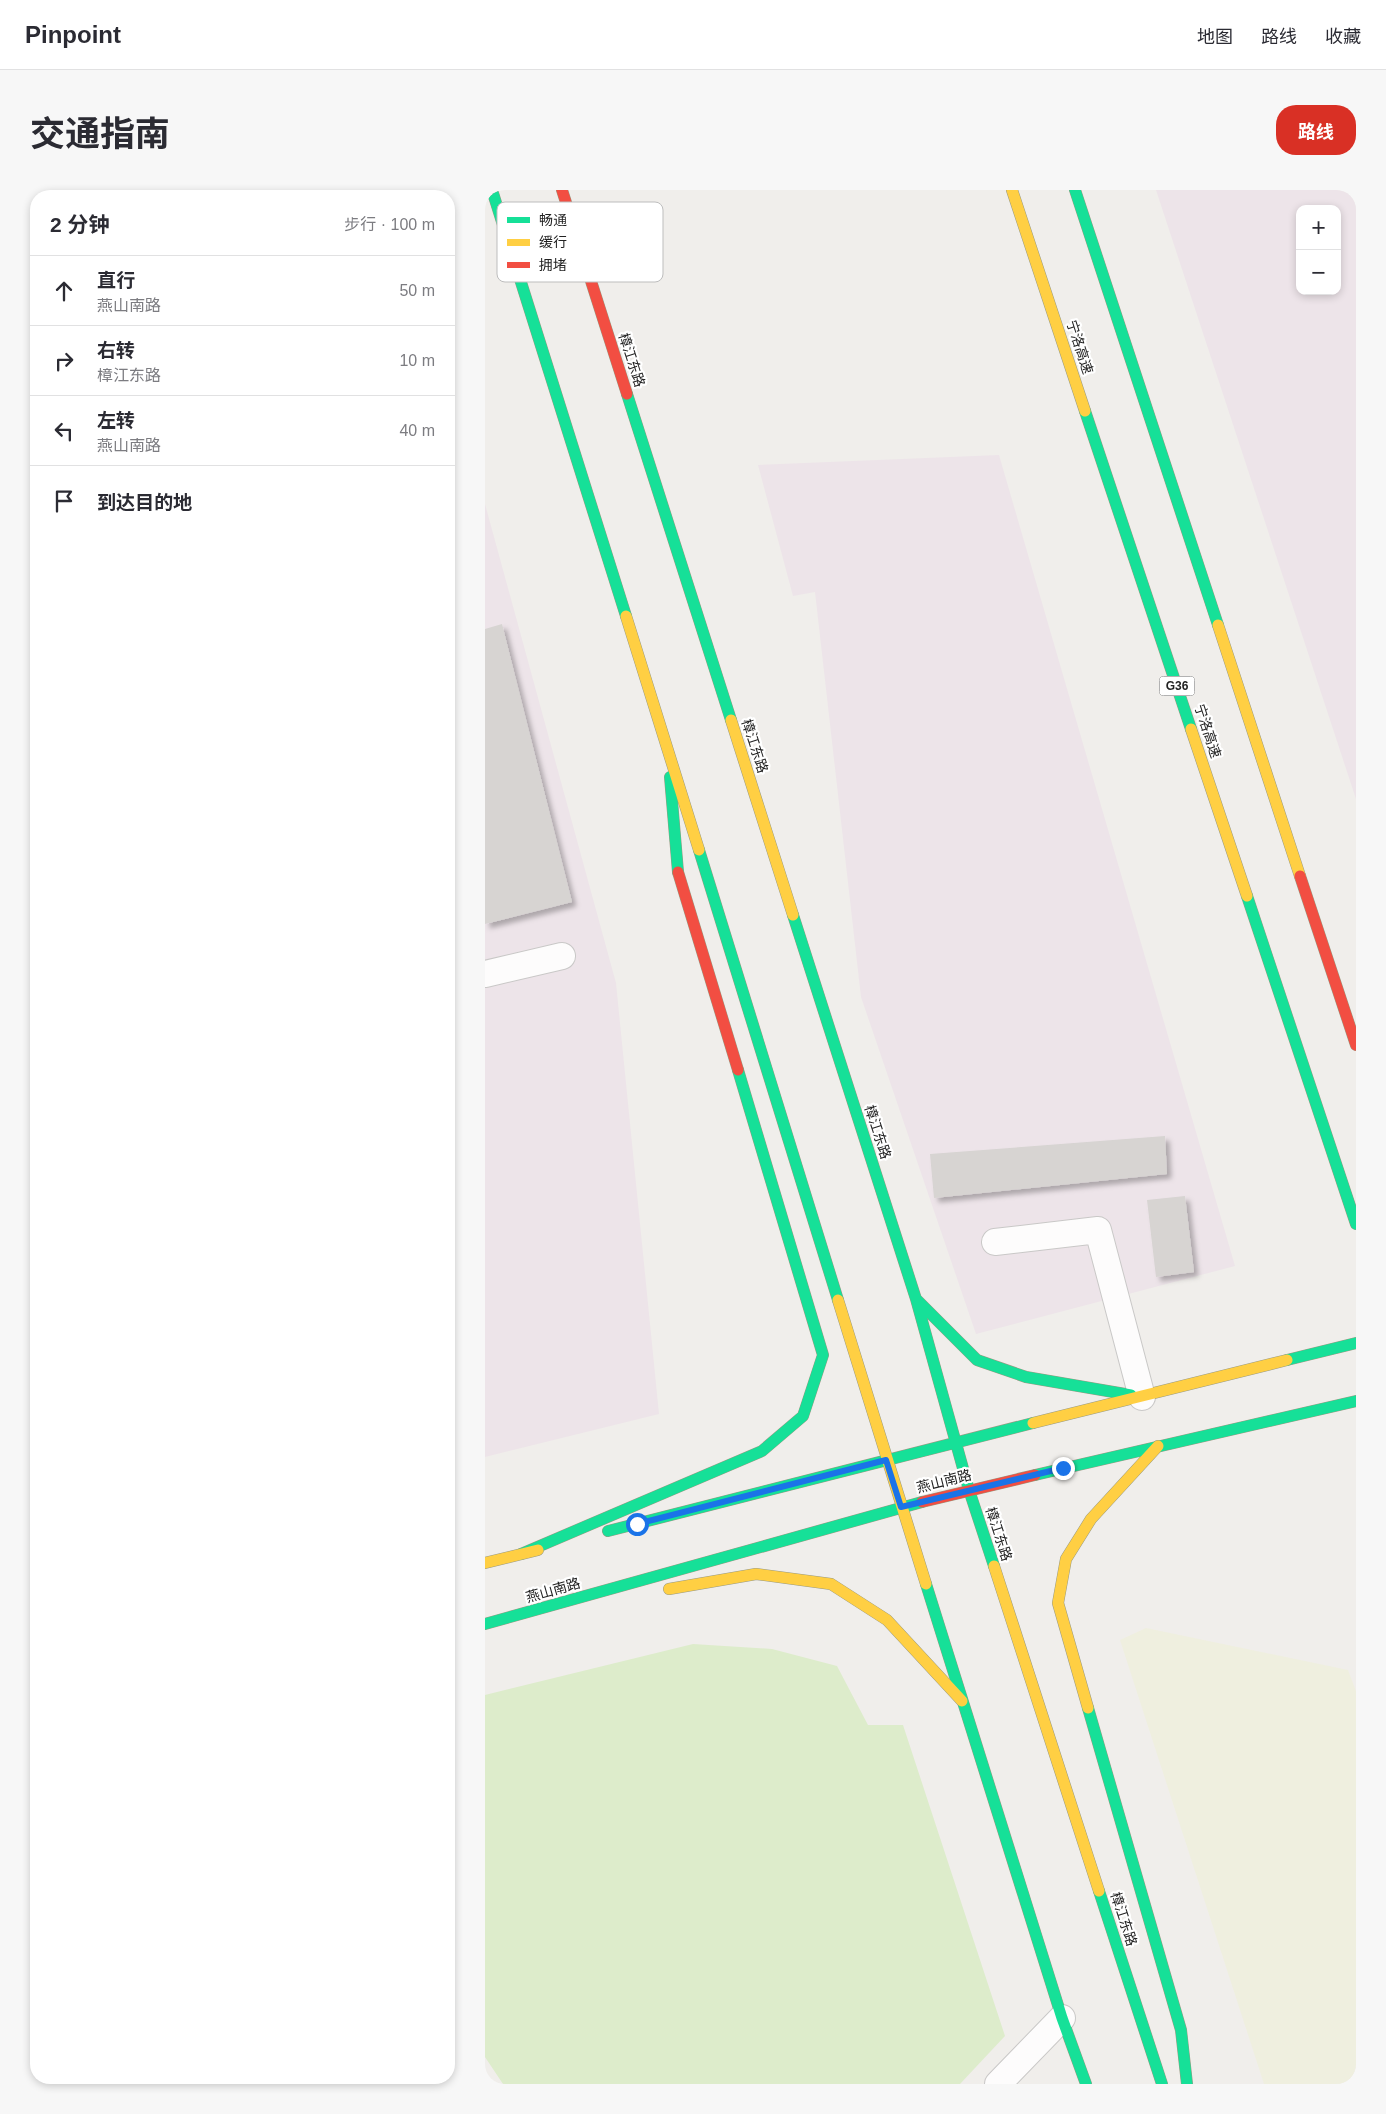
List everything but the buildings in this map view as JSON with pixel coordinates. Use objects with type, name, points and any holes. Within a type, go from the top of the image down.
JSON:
[{"type":"main road","points":[[492,190],[497,206]]},
{"type":"main road","name":"樟江东路","points":[[561,190],[565,202]]},
{"type":"main road","name":"宁洛高速","points":[[1011,190],[1356,1224]]},
{"type":"main road","points":[[1075,190],[1356,1045]]},
{"type":"main road","points":[[521,282],[667,748],[886,1460],[1062,2018],[1086,2084]]},
{"type":"main road","name":"樟江东路","points":[[590,282],[916,1298],[969,1490],[1162,2084]]},
{"type":"main road","points":[[521,1554],[762,1451],[803,1416],[823,1355],[678,871],[667,748]]},
{"type":"main road","points":[[916,1298],[977,1360],[1026,1377],[1142,1397]]},
{"type":"main road","points":[[485,1563],[955,1441],[1142,1397],[1356,1343]]},
{"type":"main road","name":"燕山南路","points":[[485,1624],[901,1507],[1356,1401]]},
{"type":"main road","points":[[1158,1446],[1091,1519],[1065,1559],[1058,1603],[1181,2030],[1187,2084]]},
{"type":"main road","points":[[659,1590],[756,1574],[831,1584],[887,1620],[962,1701]]},
{"type":"main road","points":[[534,1611],[630,1595]]},
{"type":"street","points":[[485,974],[562,956]]},
{"type":"street","points":[[995,1242],[1098,1230],[1142,1397]]},
{"type":"street","points":[[998,2084],[1062,2018]]},
{"type":"shaded area","points":[[1156,190],[1356,190],[1356,799]]},
{"type":"shaded area","points":[[999,455],[1235,1266],[976,1334],[861,997],[815,592],[793,596],[758,465]]},
{"type":"shaded area","points":[[485,504],[616,983],[659,1414],[485,1457]]},
{"type":"green space","points":[[1146,1628],[1348,1670],[1356,1691],[1356,2084],[1264,2084],[1120,1640]]},
{"type":"green space","points":[[693,1644],[772,1649],[837,1666],[868,1725],[903,1725],[1005,2036],[960,2084],[503,2084],[485,2057],[485,1695]]},
{"type":"traffic: fast","points":[[492,190],[497,206]]},
{"type":"traffic: fast","points":[[1075,190],[1218,625]]},
{"type":"traffic: fast","points":[[521,282],[626,616]]},
{"type":"traffic: fast","points":[[627,394],[731,720]]},
{"type":"traffic: fast","points":[[1085,411],[1191,729]]},
{"type":"traffic: fast","points":[[670,777],[678,872]]},
{"type":"traffic: fast","points":[[699,850],[838,1300]]},
{"type":"traffic: fast","points":[[1247,896],[1356,1224]]},
{"type":"traffic: fast","points":[[793,915],[916,1299],[969,1490],[994,1566]]},
{"type":"traffic: fast","points":[[521,1554],[762,1451],[803,1416],[823,1355],[738,1070]]},
{"type":"traffic: fast","points":[[916,1299],[977,1360],[1026,1377],[1131,1395]]},
{"type":"traffic: fast","points":[[1287,1360],[1356,1343]]},
{"type":"traffic: fast","points":[[1035,1475],[1356,1401]]},
{"type":"traffic: fast","points":[[608,1531],[1033,1423]]},
{"type":"traffic: fast","points":[[485,1624],[922,1502]]},
{"type":"traffic: fast","points":[[926,1584],[1062,2018],[1086,2084]]},
{"type":"traffic: fast","points":[[1088,1708],[1181,2030],[1187,2084]]},
{"type":"traffic: fast","points":[[1099,1891],[1162,2084]]},
{"type":"traffic: slow","points":[[1012,190],[1085,411]]},
{"type":"traffic: slow","points":[[626,616],[699,850]]},
{"type":"traffic: slow","points":[[1218,625],[1300,876]]},
{"type":"traffic: slow","points":[[731,720],[793,915]]},
{"type":"traffic: slow","points":[[1191,729],[1247,896]]},
{"type":"traffic: slow","points":[[838,1300],[926,1584]]},
{"type":"traffic: slow","points":[[1033,1423],[1287,1360]]},
{"type":"traffic: slow","points":[[1088,1708],[1058,1603],[1066,1559],[1091,1519],[1158,1446]]},
{"type":"traffic: slow","points":[[485,1563],[538,1550]]},
{"type":"traffic: slow","points":[[994,1566],[1099,1891]]},
{"type":"traffic: slow","points":[[669,1589],[756,1574],[831,1584],[887,1620],[962,1701]]},
{"type":"traffic: jam","points":[[562,190],[566,202]]},
{"type":"traffic: jam","points":[[591,282],[627,394]]},
{"type":"traffic: jam","points":[[678,872],[738,1070]]},
{"type":"traffic: jam","points":[[1300,876],[1356,1045]]},
{"type":"traffic: jam","points":[[922,1502],[1035,1475]]},
{"type":"route","points":[[637,1524],[886,1460],[901,1507],[1063,1468]]}]
